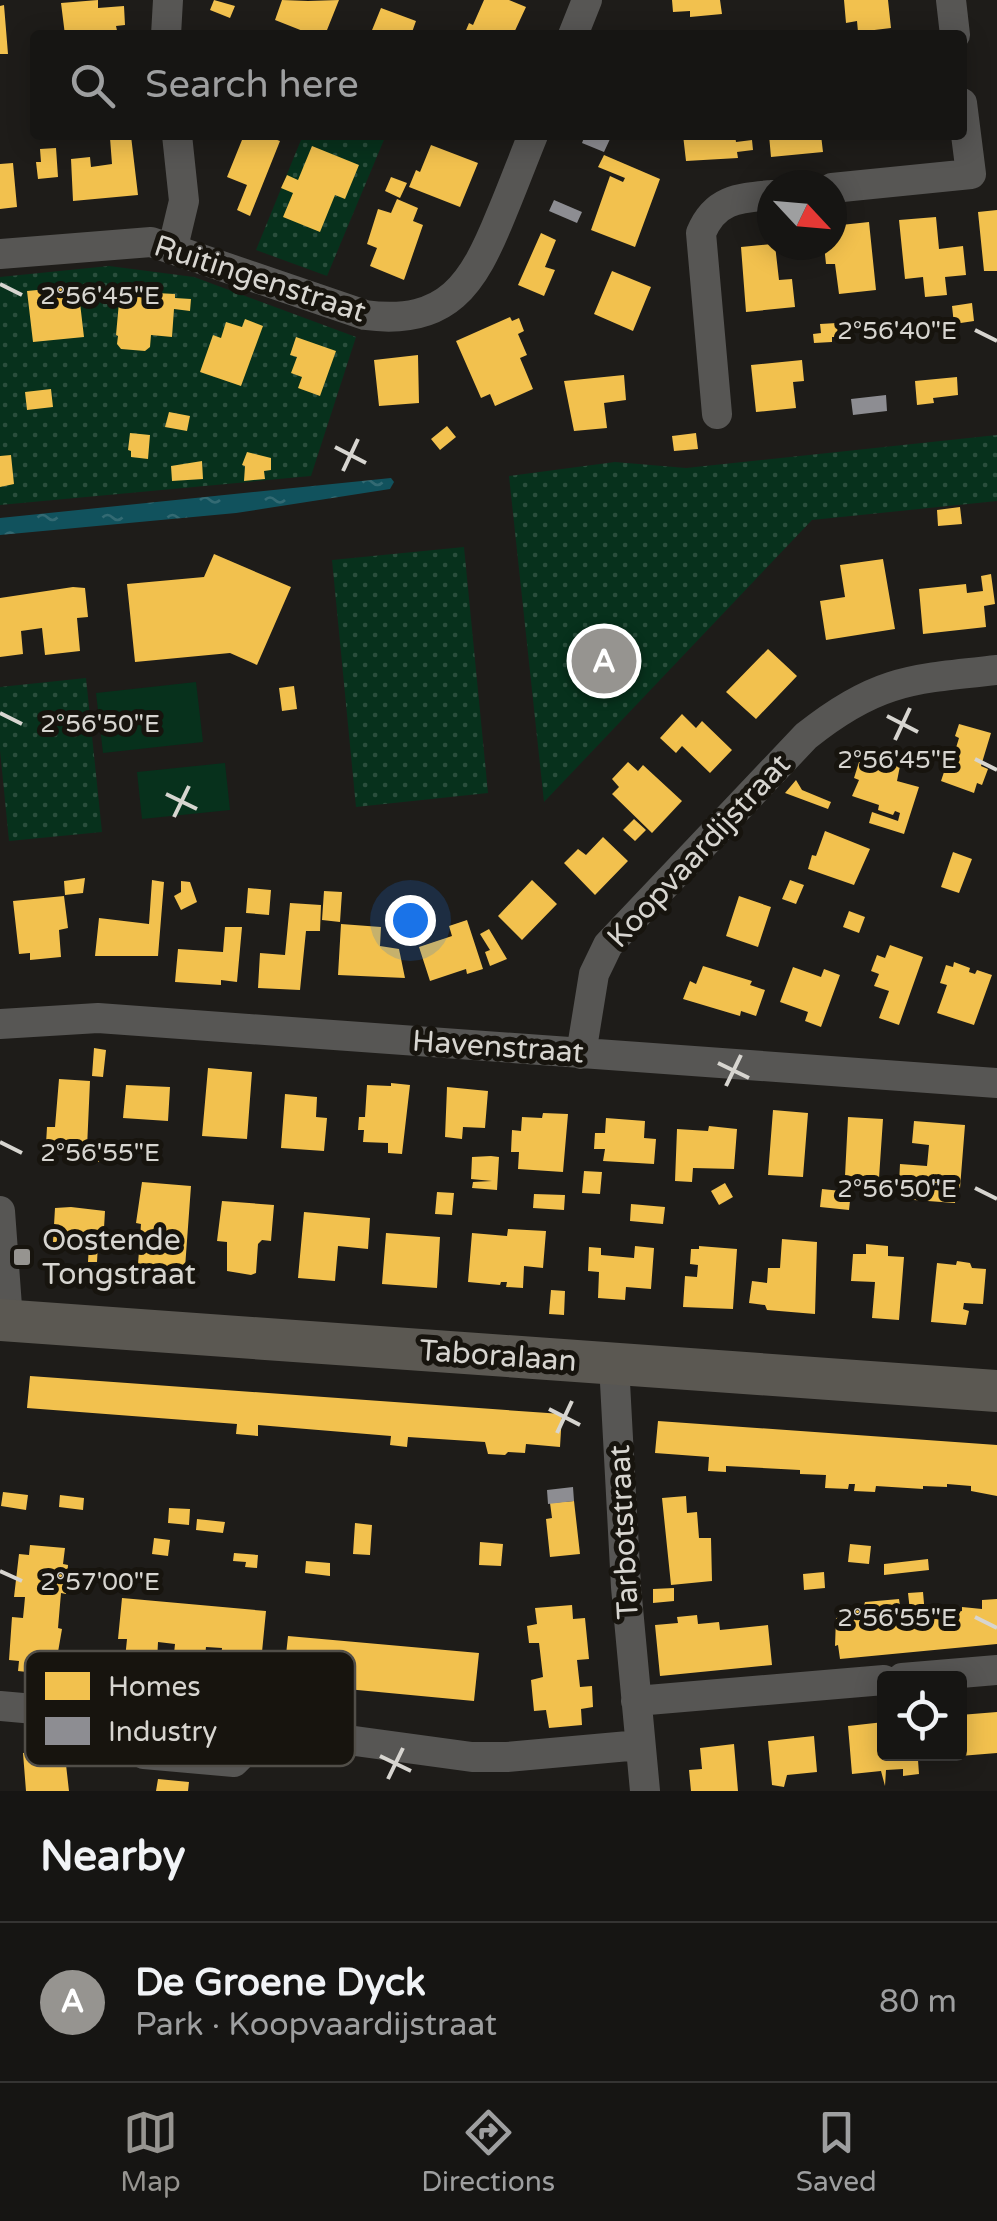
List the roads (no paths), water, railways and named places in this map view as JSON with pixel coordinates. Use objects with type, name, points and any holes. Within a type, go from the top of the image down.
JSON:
[{"type":"street","points":[[166,30],[168,0]]},
{"type":"street","points":[[575,30],[587,0]]},
{"type":"street","points":[[951,0],[954,30]]},
{"type":"street","points":[[847,186],[984,172],[967,119]]},
{"type":"street","points":[[172,247],[184,201],[177,140]]},
{"type":"street","name":"Ruitingenstraat","points":[[0,254],[151,242],[366,315],[393,319],[424,313],[446,303],[467,284],[482,261],[531,140]]},
{"type":"street","points":[[717,414],[701,233],[716,208],[729,200],[757,197]]},
{"type":"street","name":"Koopvaardijstraat","points":[[581,1054],[594,974],[608,945],[806,736],[840,709],[877,689],[918,678],[997,670]]},
{"type":"street","name":"Havenstraat","points":[[0,1024],[98,1018],[997,1082]]},
{"type":"street","points":[[0,1211],[4,1320]]},
{"type":"street","name":"Taboralaan","points":[[4,1320],[997,1391]]},
{"type":"street","name":"Tarbotstraat","points":[[614,1364],[626,1587],[646,1791]]},
{"type":"street","points":[[967,1673],[997,1670]]},
{"type":"street","points":[[636,1701],[877,1681]]},
{"type":"street","points":[[0,1706],[25,1708]]},
{"type":"street","points":[[355,1741],[472,1757],[640,1745]]},
{"type":"water","points":[[391,478],[394,482],[390,489],[236,513],[0,535],[0,518]]},
{"type":"place","name":"De Groene Dyck","points":[[604,661]]},
{"type":"place","name":"Oostende Tongstraat","points":[[22,1257]]}]
